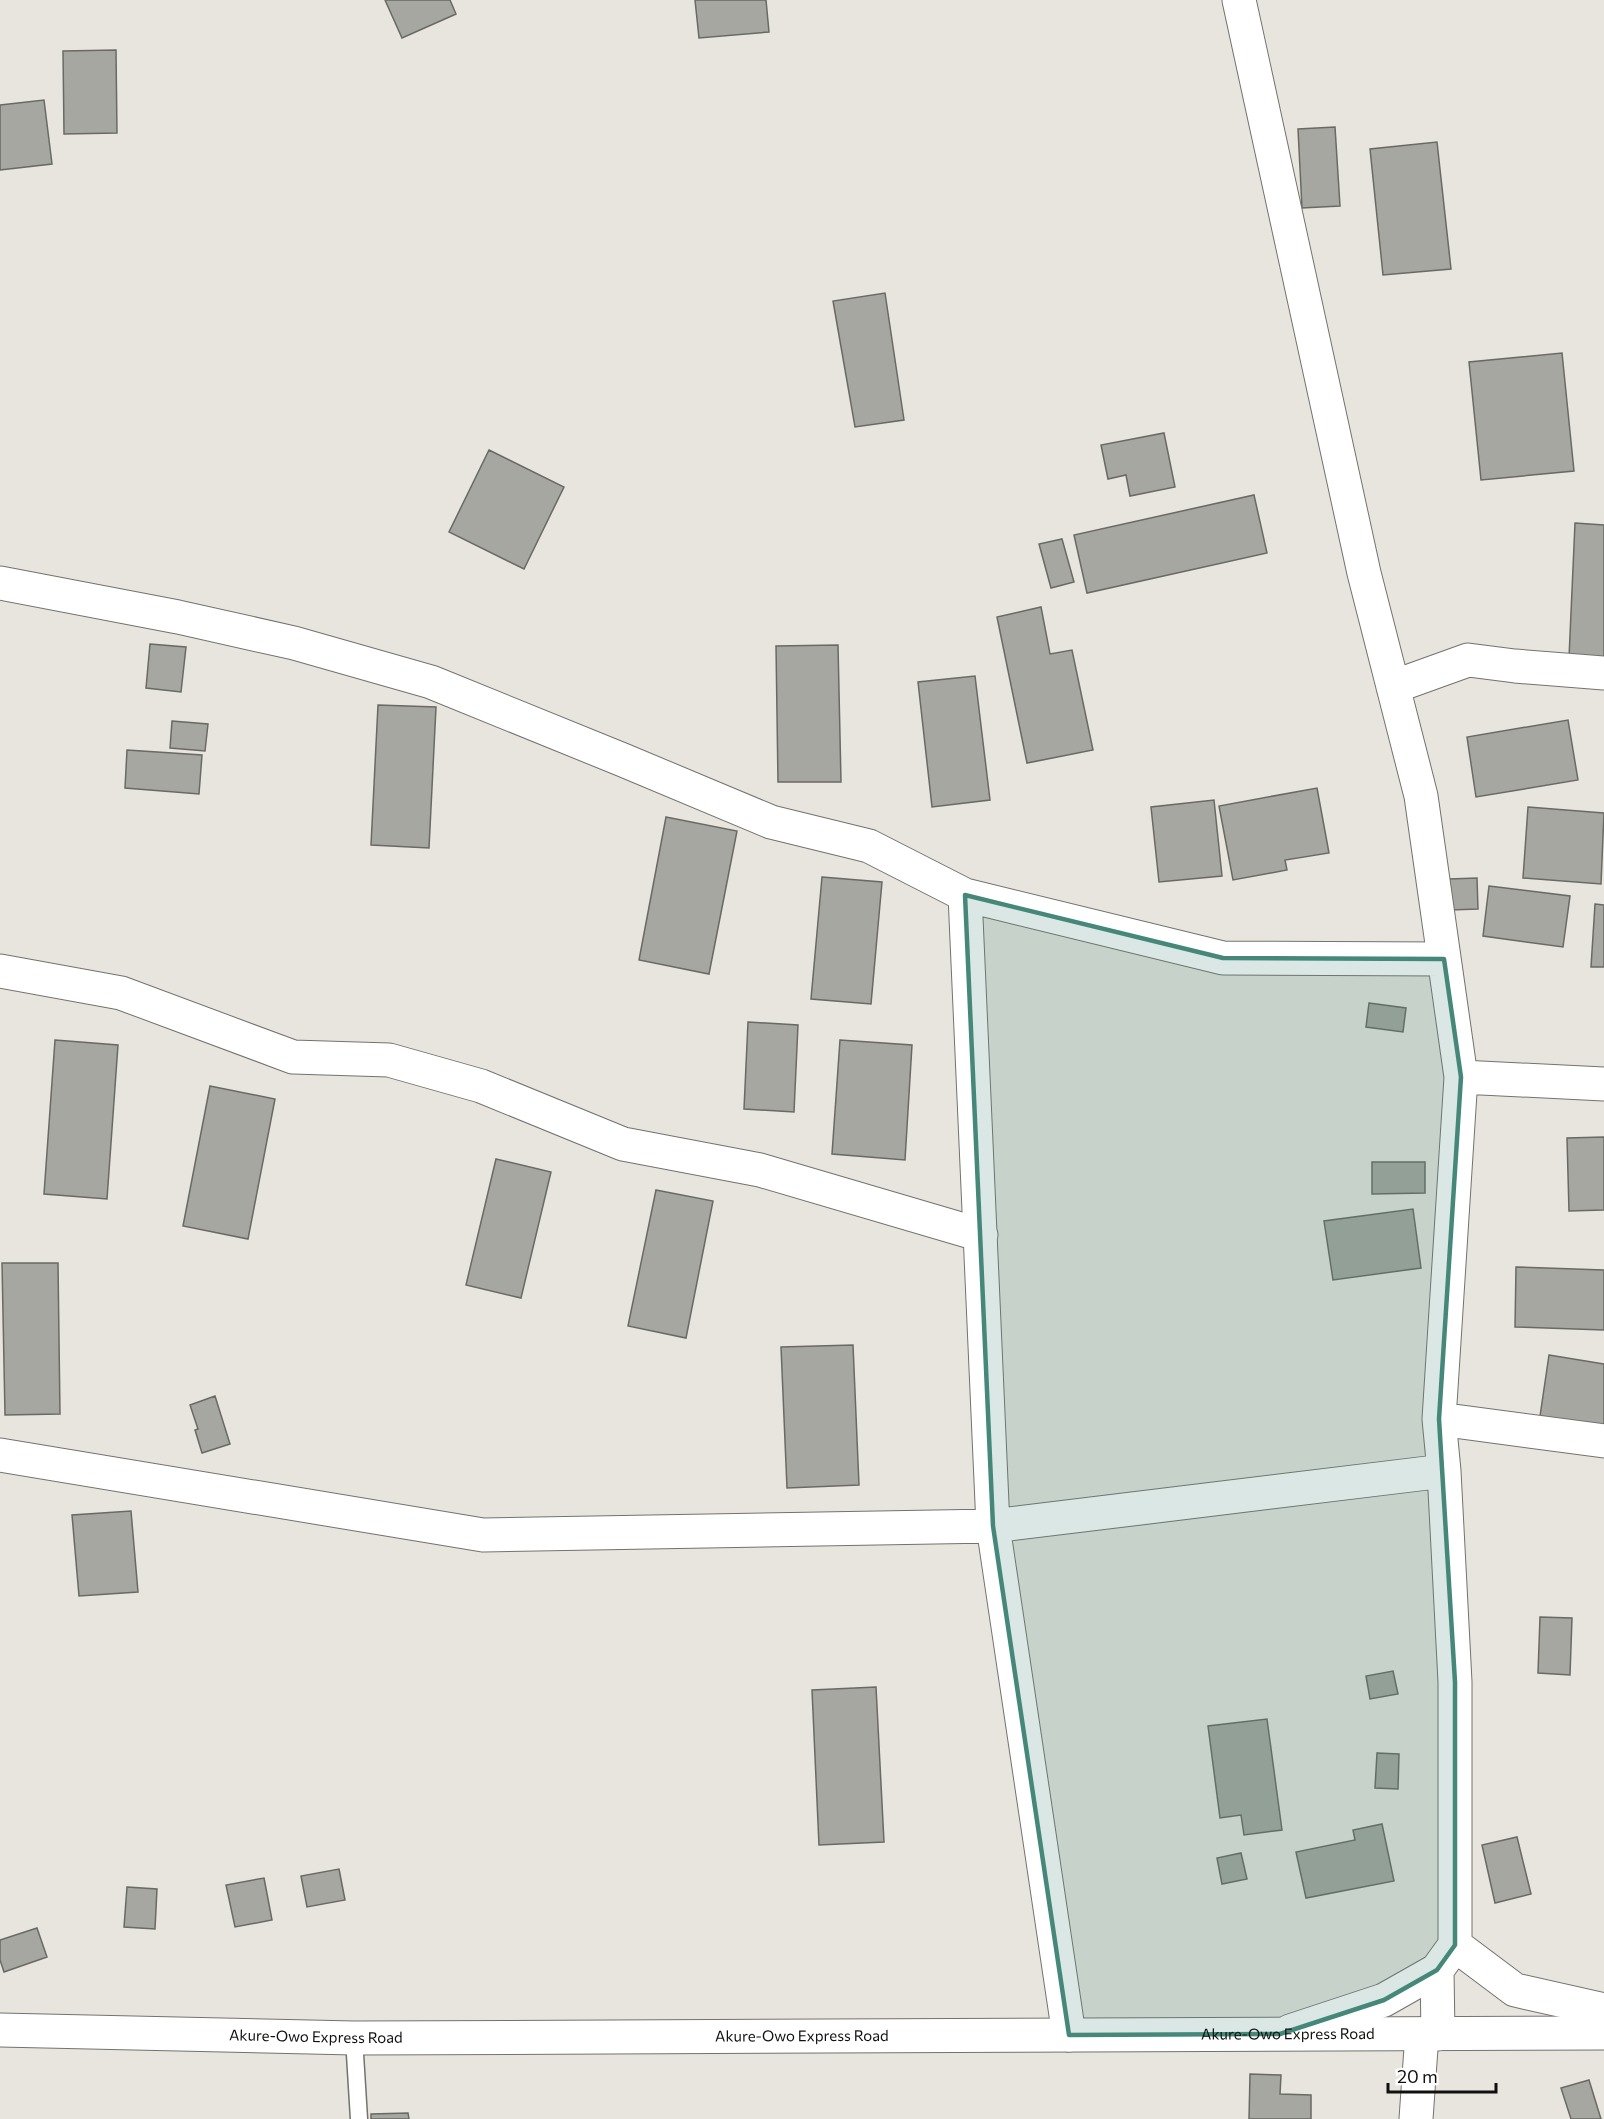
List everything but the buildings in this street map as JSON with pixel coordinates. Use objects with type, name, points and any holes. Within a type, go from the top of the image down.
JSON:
[{"type":"main road","points":[[1239,0],[1364,573],[1421,796],[1461,1077],[1439,1419],[1444,1471],[1455,1682],[1446,1958],[1430,2034],[1416,2119]]},
{"type":"main road","points":[[0,583],[178,617],[283,640],[430,682],[771,822],[868,846],[965,895],[1222,958],[1444,959]]},
{"type":"main road","points":[[1393,687],[1468,660],[1604,673]]},
{"type":"main road","points":[[965,895],[993,1526],[1069,2036]]},
{"type":"main road","points":[[0,970],[121,993],[293,1057],[389,1060],[481,1086],[623,1144],[760,1170],[981,1235]]},
{"type":"main road","points":[[1461,1077],[1604,1084]]},
{"type":"main road","points":[[1439,1419],[1604,1441]]},
{"type":"main road","points":[[0,1455],[483,1534],[993,1526],[1444,1471]]},
{"type":"main road","points":[[1446,1958],[1515,1990],[1604,2010]]},
{"type":"main road","points":[[1280,2034],[1383,2000],[1446,1958]]},
{"type":"main road","name":"Akure-Owo Express Road","points":[[0,2030],[354,2038],[1604,2033]]},
{"type":"lane","points":[[354,2038],[359,2119]]},
{"type":"highlighted area","points":[[965,895],[1223,958],[1444,959],[1461,1077],[1439,1419],[1455,1682],[1455,1945],[1437,1970],[1384,2000],[1280,2034],[1069,2035],[993,1526]]}]
